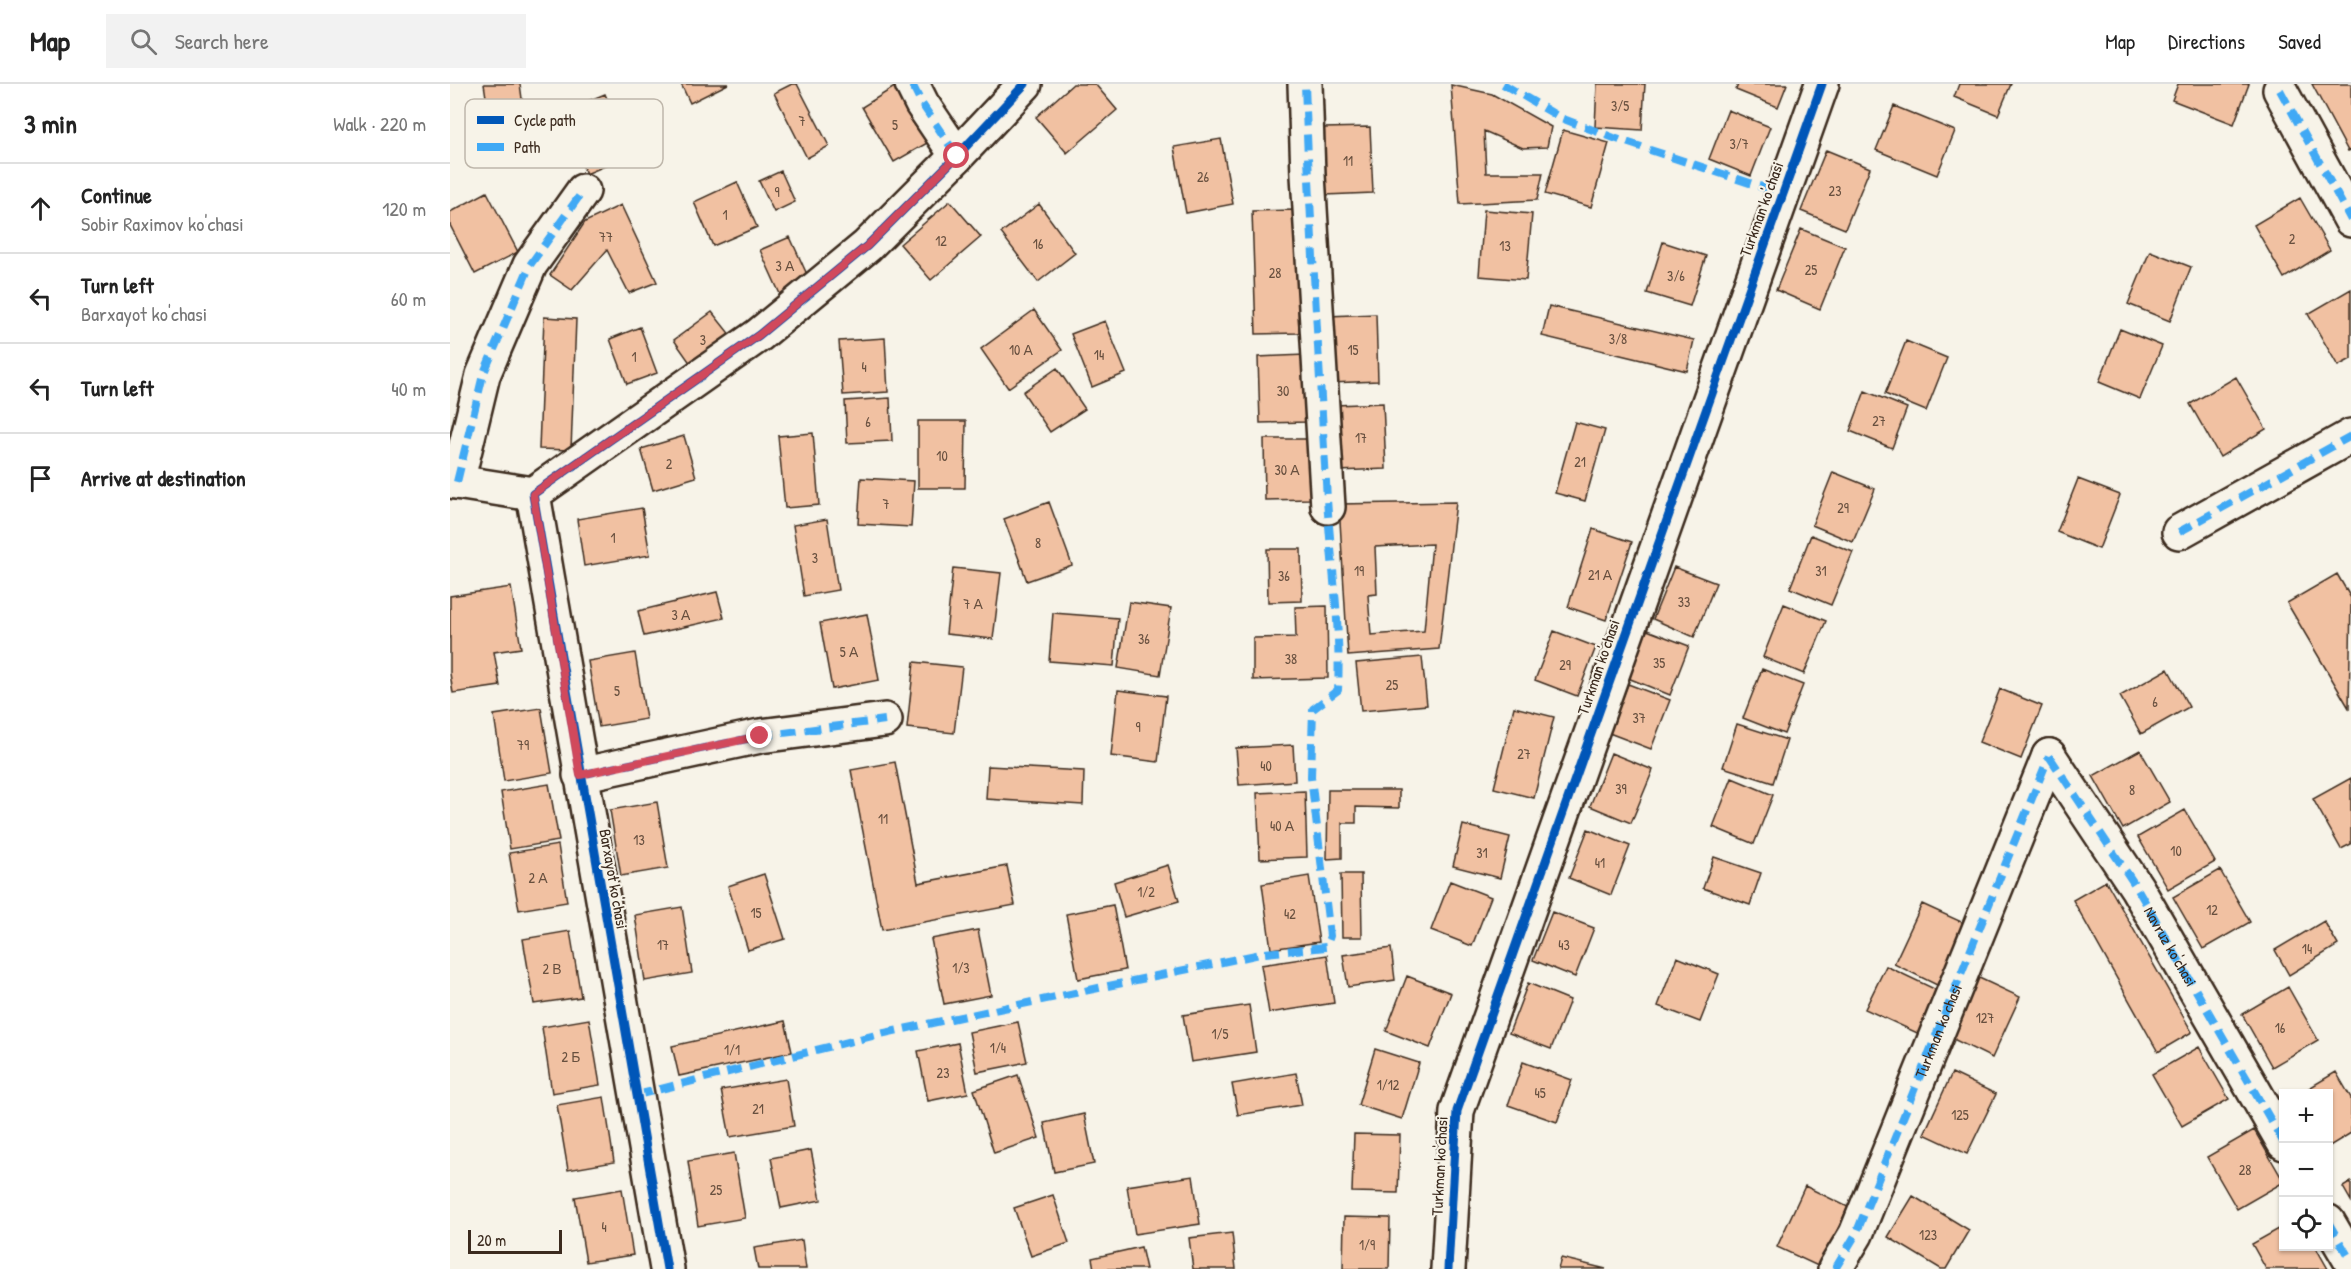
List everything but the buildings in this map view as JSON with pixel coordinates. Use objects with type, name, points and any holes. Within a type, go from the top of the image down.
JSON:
[{"type":"street","points":[[912,84],[922,104],[957,156]]},
{"type":"street","points":[[583,191],[530,265],[483,375],[453,481],[533,494],[759,335],[867,246],[1025,84]]},
{"type":"street","points":[[1305,84],[1328,507]]},
{"type":"street","name":"Turkman ko'chasi","points":[[1448,1269],[1457,1111],[1822,84]]},
{"type":"street","points":[[2280,90],[2351,220]]},
{"type":"street","points":[[2178,532],[2351,436]]},
{"type":"street","name":"Barxayot ko'chasi","points":[[533,494],[667,1269]]},
{"type":"street","points":[[580,775],[760,736],[885,720]]},
{"type":"street","name":"Turkman ko'chasi","points":[[1834,1269],[1856,1234],[2049,756]]},
{"type":"street","name":"Navruz ko'chasi","points":[[2049,756],[2137,888],[2279,1136]]},
{"type":"street","points":[[2333,1230],[2351,1261]]},
{"type":"marked path","points":[[912,84],[922,104],[957,156]]},
{"type":"marked path","points":[[637,1095],[880,1034],[1265,953],[1326,947],[1330,936],[1311,777],[1313,709],[1338,690],[1339,666],[1327,499],[1305,84]]},
{"type":"marked path","points":[[1503,84],[1561,118],[1783,194]]},
{"type":"marked path","points":[[2280,90],[2351,220]]},
{"type":"marked path","points":[[457,482],[483,375],[530,265],[583,191]]},
{"type":"marked path","points":[[2179,532],[2351,436]]},
{"type":"marked path","points":[[580,775],[760,736],[885,720]]},
{"type":"marked path","points":[[2049,756],[2137,888],[2279,1134]]},
{"type":"marked path","points":[[1835,1269],[1856,1234],[2049,756]]},
{"type":"marked path","points":[[2333,1230],[2351,1261]]},
{"type":"cycle path","points":[[667,1269],[533,494],[759,335],[867,246],[1025,84]]},
{"type":"cycle path","points":[[1448,1269],[1457,1111],[1822,84]]},
{"type":"route","points":[[760,736],[580,775],[533,494],[759,335],[867,246],[957,156]]}]
